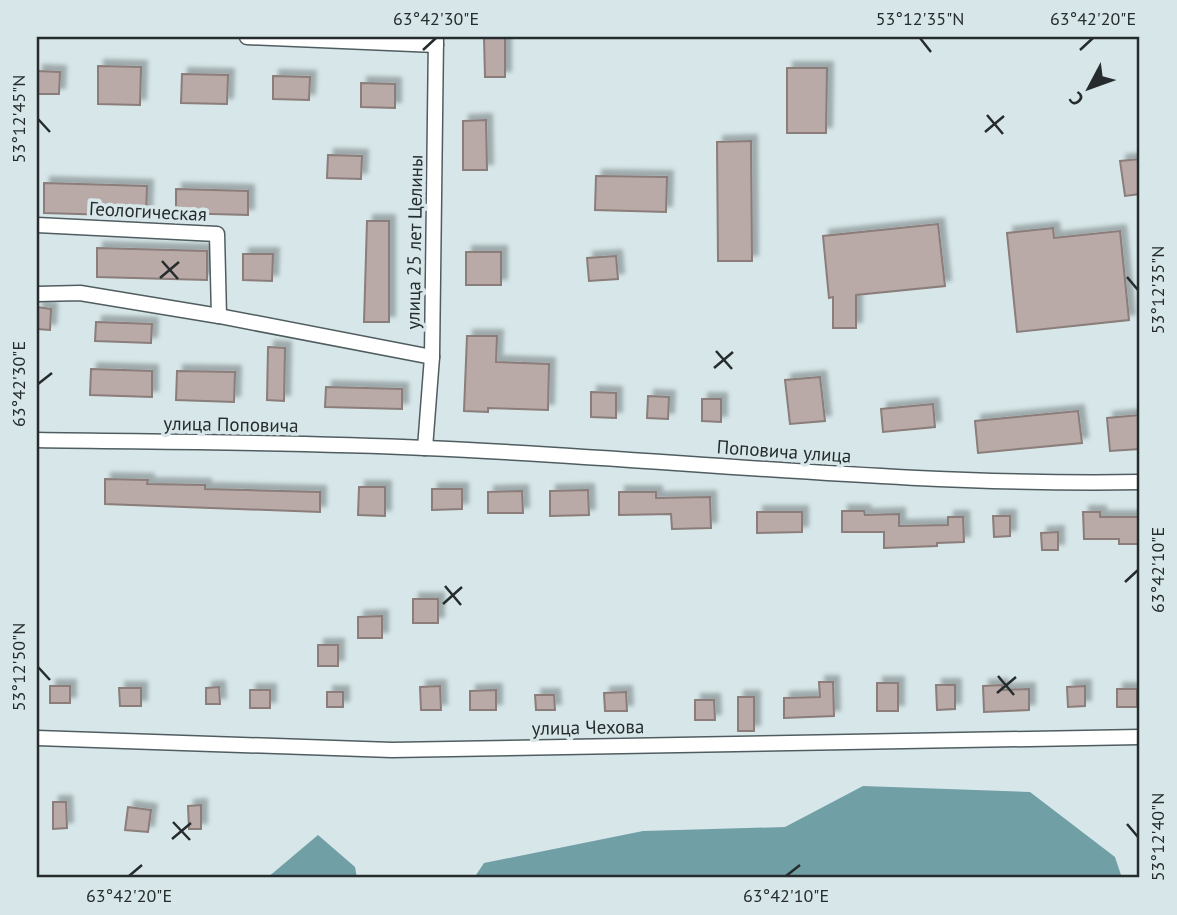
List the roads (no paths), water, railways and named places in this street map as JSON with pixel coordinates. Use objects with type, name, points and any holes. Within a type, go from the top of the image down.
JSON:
[{"type":"street","points":[[247,37],[436,41]]},
{"type":"street","name":"улица 25 лет Целины","points":[[425,448],[432,357],[436,41]]},
{"type":"street","name":"Геологическая","points":[[37,225],[217,234],[219,316]]},
{"type":"street","points":[[37,294],[80,293],[219,316],[432,357]]},
{"type":"street","name":"улица Поповича","points":[[37,440],[425,448]]},
{"type":"street","name":"Поповича улица","points":[[425,448],[882,477],[1140,482]]},
{"type":"street","name":"улица Чехова","points":[[37,738],[392,750],[1140,737]]},
{"type":"water","points":[[863,786],[1030,792],[1115,857],[1122,878],[474,878],[484,863],[643,831],[785,827]]},
{"type":"water","points":[[318,835],[355,867],[357,878],[267,878]]}]
